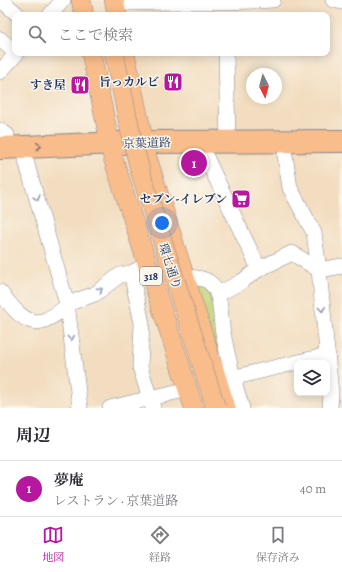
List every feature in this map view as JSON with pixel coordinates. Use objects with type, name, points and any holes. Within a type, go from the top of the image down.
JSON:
[{"type":"highway","name":"京葉道路","points":[[2,146],[112,151],[145,150],[228,142],[342,141]]},
{"type":"highway","name":"京葉道路","points":[[2,146],[26,161],[112,151]]},
{"type":"highway","name":"京葉道路","points":[[145,150],[206,155],[342,155]]},
{"type":"main road","points":[[81,0],[83,12]]},
{"type":"main road","points":[[92,0],[94,12]]},
{"type":"main road","name":"318","points":[[93,56],[112,151],[147,265],[194,408]]},
{"type":"main road","name":"環七通り","points":[[104,56],[119,134],[135,199],[202,408]]},
{"type":"main road","name":"環七通り","points":[[115,56],[141,174],[216,408]]},
{"type":"main road","points":[[126,56],[145,150],[185,277],[225,379],[226,408]]},
{"type":"street","points":[[1,0],[15,12]]},
{"type":"street","points":[[53,12],[63,0]]},
{"type":"street","points":[[111,7],[143,2],[227,6],[238,2],[273,0]]},
{"type":"street","points":[[333,0],[342,2]]},
{"type":"street","points":[[0,39],[12,50]]},
{"type":"street","points":[[0,72],[13,56]]},
{"type":"street","points":[[226,56],[228,142]]},
{"type":"street","points":[[206,155],[259,269]]},
{"type":"street","points":[[285,155],[290,188],[314,233],[328,357],[331,393],[330,408]]},
{"type":"street","points":[[26,161],[67,305],[80,408]]},
{"type":"street","points":[[218,294],[241,282],[259,269],[292,253],[319,270],[342,266]]},
{"type":"street","points":[[0,292],[15,310],[24,317],[37,322],[46,320],[67,305],[95,294],[120,275],[131,273],[147,265]]},
{"type":"street","points":[[131,273],[142,323],[140,367],[152,403]]},
{"type":"street","points":[[185,277],[204,279],[212,284],[218,294],[225,379],[242,408]]},
{"type":"street","points":[[225,379],[328,357],[342,365]]},
{"type":"street","points":[[110,408],[152,403],[188,389]]},
{"type":"green space","points":[[190,279],[209,287],[230,376],[221,378]]},
{"type":"place","name":"旨っカルビ","points":[[173,82]]},
{"type":"place","name":"すき屋","points":[[80,85]]},
{"type":"place","name":"夢庵","points":[[194,163]]},
{"type":"place","name":"セブン-イレブン","points":[[241,199]]}]
